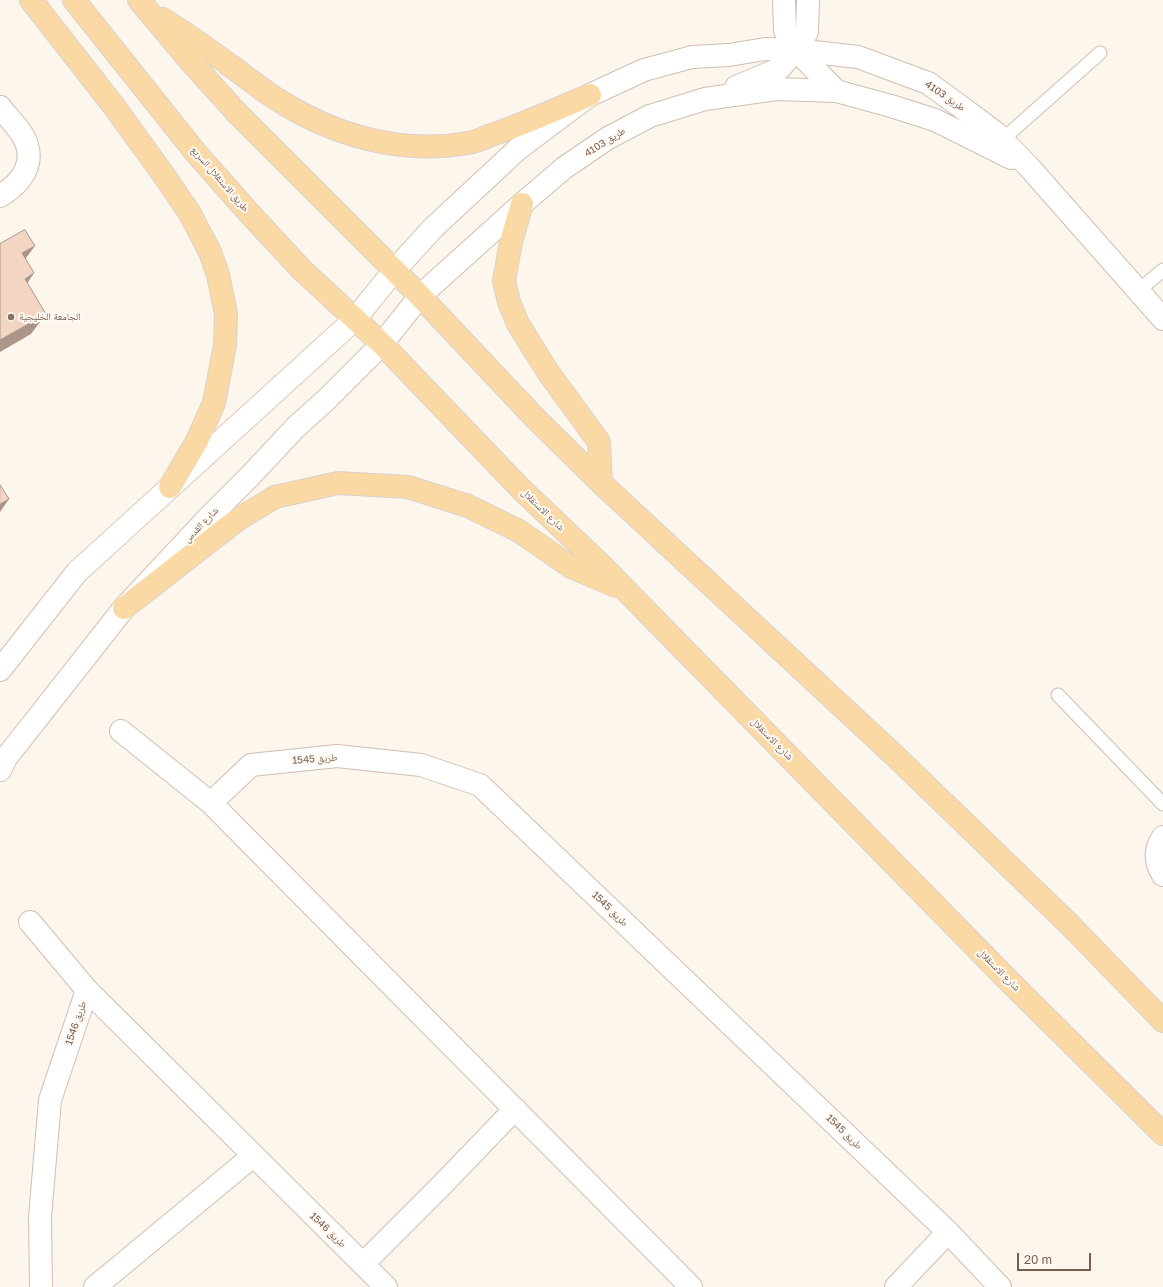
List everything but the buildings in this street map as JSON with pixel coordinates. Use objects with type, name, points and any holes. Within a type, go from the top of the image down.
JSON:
[{"type":"main road","points":[[31,0],[113,104],[185,206],[210,252],[218,275],[226,314],[225,344],[214,403],[197,441],[170,487]]},
{"type":"main road","name":"طريق الاستقلال السريع","points":[[74,0],[196,153],[250,214],[302,270],[382,344]]},
{"type":"main road","points":[[142,4],[194,39],[274,98],[326,126],[362,138],[406,146],[435,147],[470,142],[517,126],[590,95]]},
{"type":"main road","points":[[142,4],[236,113],[420,296],[535,418],[600,484],[893,754],[1069,924],[1163,1021]]},
{"type":"main road","points":[[522,204],[511,242],[504,281],[509,302],[518,324],[544,366],[599,442],[600,484]]},
{"type":"main road","name":"شارع الاستقلال","points":[[382,344],[520,488],[601,565],[995,966],[1163,1134]]},
{"type":"main road","points":[[124,608],[237,520],[275,497],[338,483],[408,487],[468,506],[519,531],[571,567],[624,589]]},
{"type":"street","points":[[784,0],[785,31],[796,50],[836,91]]},
{"type":"street","points":[[705,99],[779,69],[796,50],[807,32],[808,0]]},
{"type":"street","name":"طريق 4103","points":[[394,271],[433,228],[518,149],[590,95],[644,70],[692,57],[729,55],[765,49],[796,50],[858,57],[928,83],[996,133],[1163,319]]},
{"type":"street","name":"طريق 4103","points":[[420,296],[564,168],[608,138],[650,116],[705,99],[776,89],[836,91],[936,120],[1028,167]]},
{"type":"street","points":[[0,107],[21,133],[27,145],[29,156],[28,166],[24,175],[14,186],[0,196]]},
{"type":"street","points":[[0,670],[77,572],[355,319],[394,271]]},
{"type":"street","name":"شارع القدس","points":[[0,770],[6,758],[124,608],[296,427],[326,400],[382,344],[420,296]]},
{"type":"street","points":[[121,731],[211,803],[691,1287]]},
{"type":"street","name":"طريق 1545","points":[[211,803],[251,765],[337,756],[422,765],[480,784],[948,1232],[1000,1287]]},
{"type":"street","points":[[1163,836],[1157,852],[1158,866],[1163,875]]},
{"type":"street","points":[[30,922],[87,990]]},
{"type":"street","name":"طريق 1546","points":[[40,1287],[40,1217],[50,1100],[87,990],[252,1156],[386,1287]]},
{"type":"street","points":[[363,1264],[515,1109]]},
{"type":"street","points":[[94,1287],[252,1156]]},
{"type":"street","points":[[896,1287],[948,1232]]},
{"type":"lane","points":[[1002,140],[1100,53]]},
{"type":"lane","points":[[1138,291],[1163,270]]},
{"type":"lane","points":[[1058,695],[1163,804]]},
{"type":"place","name":"الجامعة الخليجية","points":[[11,317]]}]
